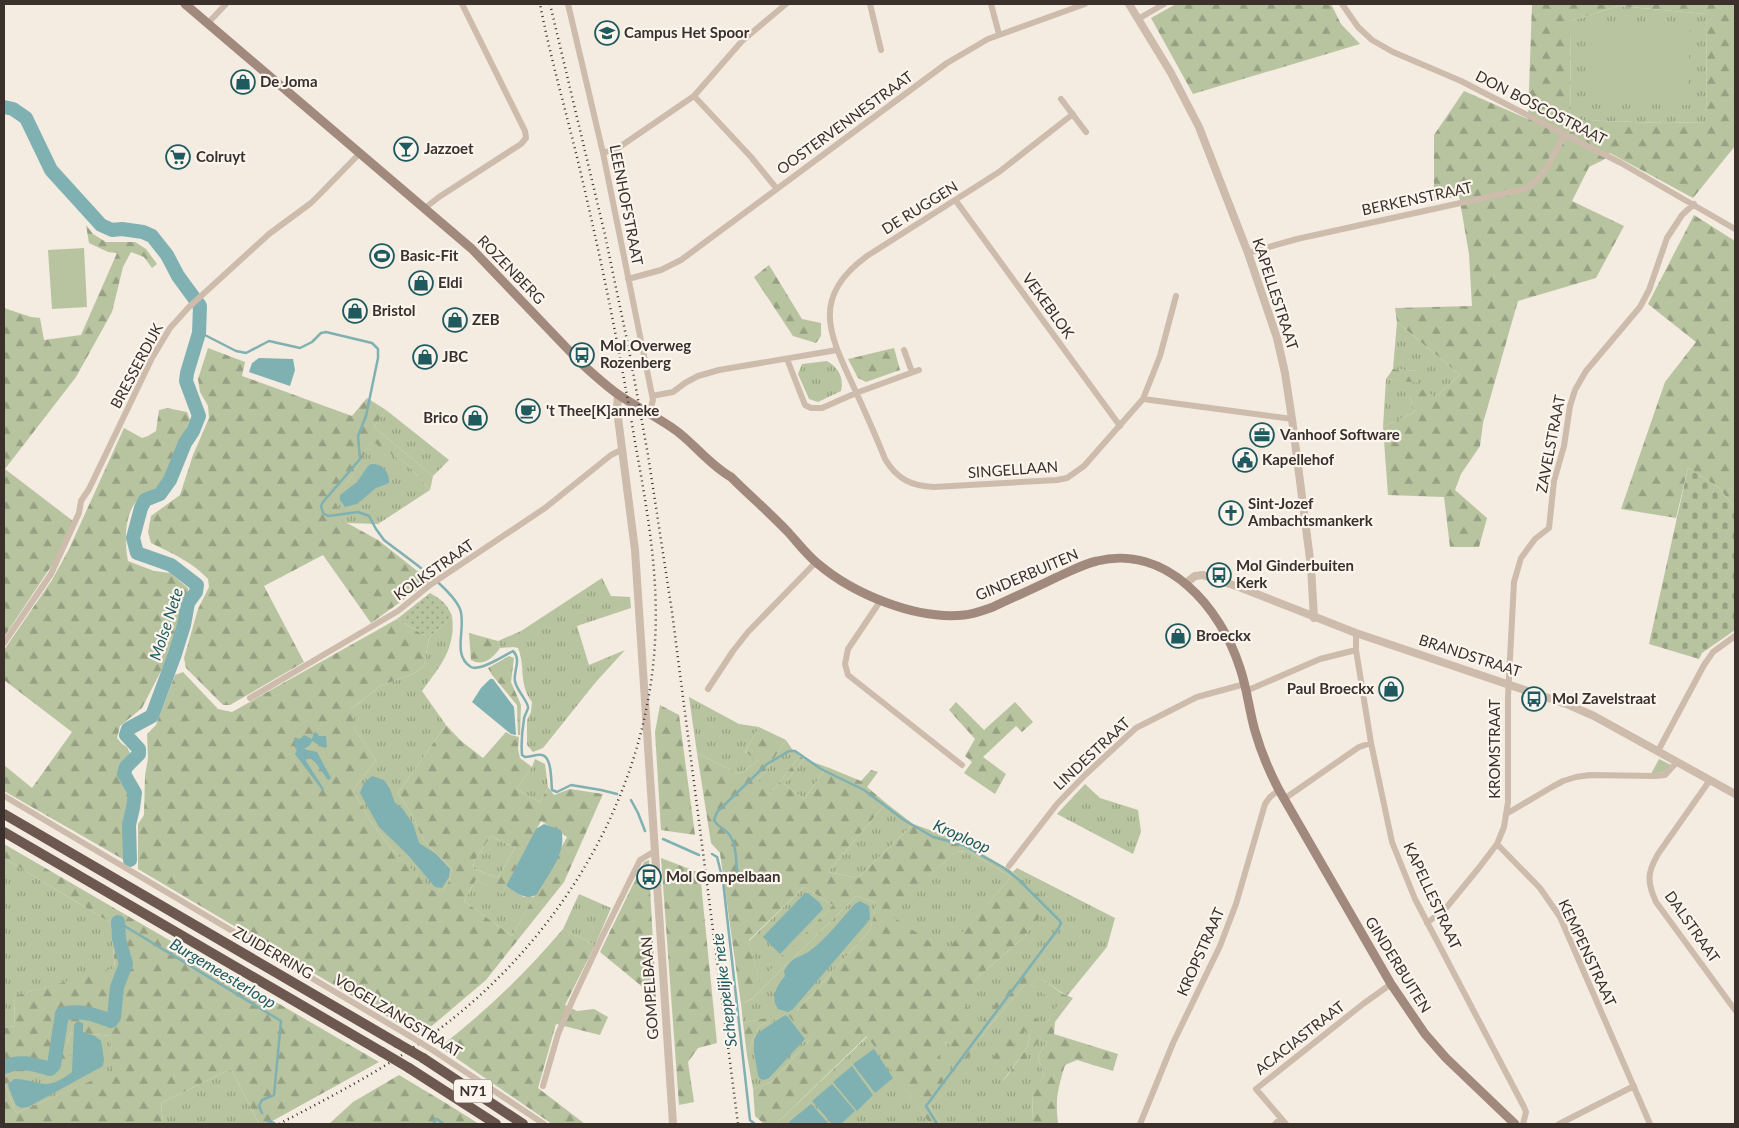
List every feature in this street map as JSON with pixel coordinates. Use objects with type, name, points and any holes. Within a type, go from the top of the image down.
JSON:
[{"type":"highway","name":"ZUIDERRING","points":[[4,814],[397,1042],[523,1124]]},
{"type":"highway","name":"ZUIDERRING","points":[[4,832],[409,1068],[496,1124]]},
{"type":"main road","name":"ROZENBERG","points":[[185,4],[472,249],[581,363],[618,394]]},
{"type":"main road","name":"GINDERBUITEN","points":[[618,394],[649,412],[685,438],[731,477],[816,562],[853,588],[911,610],[945,615],[965,615],[993,606],[1084,565],[1104,559],[1118,558],[1149,563],[1186,583],[1222,626],[1235,654],[1246,688],[1262,754],[1284,799],[1391,984],[1425,1034],[1510,1123]]},
{"type":"street","points":[[208,23],[226,4]]},
{"type":"street","points":[[425,208],[521,144],[526,138],[525,131],[462,4]]},
{"type":"street","name":"LEENHOFSTRAAT","points":[[568,4],[603,153],[652,396],[649,412]]},
{"type":"street","points":[[603,153],[618,148],[694,96],[742,41],[786,4]]},
{"type":"street","points":[[870,4],[881,50]]},
{"type":"street","points":[[990,4],[999,34]]},
{"type":"street","name":"OOSTERVENNESTRAAT","points":[[628,279],[661,270],[675,263],[947,63],[999,34],[1085,4]]},
{"type":"street","name":"KAPELLESTRAAT","points":[[1129,4],[1171,73],[1199,127],[1248,253],[1282,355],[1311,567],[1314,618]]},
{"type":"street","points":[[1138,19],[1164,4]]},
{"type":"street","name":"DON BOSCOSTRAAT","points":[[1342,4],[1358,26],[1372,40],[1393,52],[1461,81],[1621,163],[1735,229]]},
{"type":"street","points":[[694,96],[751,157],[777,189]]},
{"type":"street","points":[[1061,99],[1086,132]]},
{"type":"street","name":"DE RUGGEN","points":[[856,393],[836,350],[830,328],[831,305],[839,282],[851,268],[867,256],[999,172],[1073,114]]},
{"type":"street","name":"BERKENSTRAAT","points":[[1248,253],[1316,234],[1524,189],[1542,176],[1564,135]]},
{"type":"street","name":"BRESSERDIJK","points":[[4,643],[51,574],[79,513],[80,502],[89,489],[163,338],[176,320],[269,234],[311,203],[360,153]]},
{"type":"street","name":"VEKEBLOK","points":[[956,201],[1120,426]]},
{"type":"street","name":"ZAVELSTRAAT","points":[[1509,683],[1516,571],[1521,558],[1535,539],[1549,528],[1554,481],[1564,446],[1570,406],[1575,390],[1586,371],[1640,307],[1649,290],[1667,238],[1682,215],[1694,204]]},
{"type":"street","name":"SINGELLAAN","points":[[856,393],[885,459],[892,470],[900,477],[919,486],[934,487],[1033,482],[1067,478],[1084,466],[1143,399],[1160,356],[1176,296]]},
{"type":"street","points":[[652,396],[673,392],[698,376],[719,370],[836,350]]},
{"type":"street","points":[[787,359],[805,405],[811,408],[822,408],[856,393],[916,371],[904,350]]},
{"type":"street","points":[[618,394],[617,410],[623,449]]},
{"type":"street","points":[[1143,399],[1292,420]]},
{"type":"street","name":"KOLKSTRAAT","points":[[250,698],[398,611],[433,583],[545,508],[611,455],[623,449]]},
{"type":"street","name":"GOMPELBAAN","points":[[623,449],[635,550],[673,1124]]},
{"type":"street","points":[[708,689],[748,632],[816,562]]},
{"type":"street","name":"BRANDSTRAAT","points":[[1186,583],[1195,576],[1203,576],[1239,587],[1314,618],[1509,683],[1581,710],[1735,794]]},
{"type":"street","points":[[881,600],[848,649],[845,664],[848,675],[962,765]]},
{"type":"street","name":"KAPELLESTRAAT","points":[[1356,633],[1356,650],[1371,743],[1392,842],[1402,870],[1427,923],[1524,1107],[1526,1112],[1522,1124]]},
{"type":"street","points":[[1658,751],[1704,665],[1713,652],[1735,636]]},
{"type":"street","name":"LINDESTRAAT","points":[[1009,866],[1057,804],[1136,728],[1197,697],[1246,688],[1320,658],[1356,650]]},
{"type":"street","name":"KROMSTRAAT","points":[[1427,923],[1446,908],[1497,844],[1504,827],[1508,802],[1509,683]]},
{"type":"street","points":[[1284,799],[1359,747],[1371,743]]},
{"type":"street","name":"KROMSTRAAT","points":[[1506,814],[1563,781],[1590,775],[1665,775],[1677,762]]},
{"type":"street","name":"DALSTRAAT","points":[[1710,780],[1654,860],[1651,866],[1650,882],[1656,902],[1735,1010]]},
{"type":"street","name":"KROPSTRAAT","points":[[1140,1124],[1173,1043],[1220,946],[1236,904],[1265,804],[1279,790]]},
{"type":"street","name":"VOGELZANGSTRAAT","points":[[4,796],[408,1035],[544,1124]]},
{"type":"street","name":"KEMPENSTRAAT","points":[[1497,844],[1540,888],[1560,917],[1650,1124]]},
{"type":"street","points":[[544,1086],[558,1034],[602,937],[640,860],[655,851]]},
{"type":"street","name":"ACACIASTRAAT","points":[[1286,1124],[1256,1089],[1391,984]]},
{"type":"street","points":[[1560,1124],[1634,1086]]},
{"type":"street","points":[[1275,1124],[1281,1118]]},
{"type":"green space","points":[[1176,4],[1331,4],[1341,24],[1360,44],[1193,94],[1151,18]]},
{"type":"green space","points":[[1532,4],[1735,4],[1735,146],[1693,198],[1610,153],[1605,159],[1589,167],[1572,201],[1624,226],[1596,278],[1518,301],[1483,423],[1480,446],[1461,474],[1455,490],[1487,518],[1479,547],[1450,547],[1444,497],[1388,495],[1383,427],[1415,412],[1410,397],[1424,389],[1435,397],[1460,375],[1397,322],[1395,308],[1472,306],[1469,254],[1459,196],[1434,201],[1434,135],[1464,91],[1528,119]],"holes":[[[1618,6],[1707,14],[1706,122],[1667,123],[1571,120],[1570,21]]]},
{"type":"green space","points":[[1618,6],[1707,14],[1706,122],[1667,123],[1571,120],[1570,21]]},
{"type":"green space","points":[[1590,21],[1690,23],[1688,105],[1589,102]]},
{"type":"green space","points":[[1694,215],[1735,241],[1735,508],[1718,487],[1688,468],[1676,518],[1621,509],[1665,382],[1696,342],[1648,304]]},
{"type":"green space","points":[[86,225],[93,234],[106,242],[135,242],[146,249],[157,264],[152,268],[144,257],[131,252],[123,267],[112,312],[76,377],[5,469],[73,521],[54,562],[4,637],[4,308],[40,318],[44,340],[81,335],[117,253],[108,252],[89,243]]},
{"type":"green space","points":[[84,248],[87,307],[52,309],[48,250]]},
{"type":"green space","points":[[769,265],[802,319],[821,323],[821,336],[816,343],[793,336],[754,277]]},
{"type":"green space","points":[[1397,322],[1460,375],[1435,397],[1410,397],[1415,412],[1383,427],[1386,379],[1418,382],[1418,371],[1393,369]]},
{"type":"green space","points":[[208,348],[245,362],[242,376],[352,416],[367,398],[386,410],[374,427],[433,476],[430,490],[409,466],[372,441],[349,481],[332,497],[347,523],[378,540],[430,581],[371,623],[323,555],[264,586],[304,662],[230,705],[223,705],[186,668],[184,658],[198,609],[209,587],[208,579],[174,554],[151,543],[148,532],[151,516],[180,495],[193,455],[209,418],[208,406],[200,392],[198,379]]},
{"type":"green space","points":[[894,348],[900,370],[866,382],[858,378],[848,359]]},
{"type":"green space","points":[[827,361],[840,374],[842,382],[841,391],[818,402],[809,399],[798,374],[802,364]]},
{"type":"green space","points":[[1393,369],[1419,371],[1418,383],[1386,379]]},
{"type":"green space","points":[[167,408],[187,412],[190,420],[167,474],[158,486],[136,502],[132,509],[127,526],[127,553],[128,561],[154,571],[170,573],[188,588],[188,593],[183,598],[183,610],[168,657],[142,708],[120,726],[117,738],[127,747],[130,753],[119,772],[120,782],[129,795],[129,804],[123,822],[126,861],[4,791],[4,765],[32,788],[72,732],[4,680],[4,650],[52,580],[69,549],[124,428],[142,438],[148,436],[156,431],[159,410]]},
{"type":"green space","points":[[386,410],[449,460],[433,476],[374,427]]},
{"type":"green space","points":[[372,440],[409,466],[430,490],[378,524],[347,523],[331,497],[349,481]]},
{"type":"green space","points":[[1688,468],[1718,487],[1735,508],[1735,630],[1702,653],[1699,659],[1649,644]]},
{"type":"green space","points":[[602,578],[611,596],[630,597],[631,608],[577,626],[589,665],[625,650],[595,683],[543,748],[533,752],[527,745],[527,720],[531,712],[532,702],[525,688],[522,662],[518,648],[500,648],[498,641],[521,631]]},
{"type":"green space","points":[[430,593],[443,602],[452,616],[429,638],[397,619]]},
{"type":"green space","points":[[452,616],[453,628],[449,648],[422,691],[446,725],[398,793],[412,815],[424,841],[452,869],[449,881],[443,890],[433,892],[390,847],[369,819],[353,790],[376,760],[355,730],[350,710],[380,686],[413,674],[424,666],[429,638]]},
{"type":"green space","points":[[397,619],[429,638],[424,666],[413,674],[380,686],[351,709],[355,730],[376,760],[353,790],[369,819],[390,847],[433,891],[443,890],[449,881],[452,869],[424,841],[412,815],[398,793],[446,725],[461,741],[483,758],[506,732],[519,737],[518,749],[520,758],[532,767],[516,789],[540,802],[548,787],[554,795],[570,789],[603,794],[564,882],[486,980],[420,1036],[138,869],[138,824],[144,815],[145,776],[148,758],[147,734],[156,725],[175,675],[183,672],[218,709],[232,712]],"holes":[[[541,821],[567,837],[512,936],[464,901],[476,880],[502,894]],[[491,836],[515,848],[498,878],[474,869],[473,863]]]},
{"type":"green space","points":[[469,633],[498,641],[500,648],[484,662],[475,662],[471,660]]},
{"type":"green space","points":[[509,656],[514,658],[511,682],[521,705],[520,735],[518,735],[517,705],[488,668]]},
{"type":"green space","points":[[689,697],[739,724],[759,727],[745,752],[758,761],[739,774],[697,753]]},
{"type":"green space","points":[[956,702],[984,730],[1015,702],[1033,722],[1022,732],[1016,726],[983,757],[1006,774],[995,794],[964,773],[972,762],[965,756],[975,739],[949,710]]},
{"type":"green space","points":[[660,705],[679,715],[695,835],[661,830],[655,732]]},
{"type":"green space","points":[[759,727],[786,740],[758,779],[770,794],[800,756],[804,759],[784,784],[804,799],[827,767],[861,781],[871,770],[878,772],[867,787],[886,803],[828,872],[858,878],[913,824],[961,841],[1013,872],[1048,905],[1024,937],[976,979],[962,1002],[982,1023],[1022,965],[1063,994],[1073,998],[1055,1022],[1054,1034],[1118,1054],[1113,1071],[1077,1060],[1065,1065],[1058,1094],[1058,1123],[1033,1124],[1032,1091],[1044,1076],[1038,1056],[1047,1041],[1047,1023],[1058,1004],[1027,982],[987,1029],[966,1060],[946,1042],[937,1054],[960,1081],[929,1106],[941,1124],[930,1124],[867,1036],[776,1124],[764,1124],[755,1116],[753,1089],[771,1082],[810,1040],[787,1014],[759,1026],[747,1055],[743,1023],[797,1011],[870,930],[877,903],[856,896],[752,999],[741,1004],[720,853],[711,843],[697,753],[739,774],[758,761],[745,752]],"holes":[[[968,851],[1011,877],[945,952],[889,914],[955,852]],[[804,887],[833,905],[759,981],[749,940]]]},
{"type":"green space","points":[[786,740],[800,756],[770,794],[757,780],[767,769]]},
{"type":"green space","points":[[535,759],[545,764],[548,787],[540,802],[516,789],[532,767]]},
{"type":"green space","points":[[804,759],[827,767],[804,799],[784,784]]},
{"type":"green space","points":[[1659,759],[1671,765],[1664,772],[1651,774]]},
{"type":"green space","points":[[1085,784],[1100,798],[1138,810],[1141,832],[1133,854],[1057,814]]},
{"type":"green space","points":[[886,803],[913,824],[858,878],[828,872]]},
{"type":"green space","points":[[491,836],[515,848],[498,878],[474,869],[473,863]]},
{"type":"green space","points":[[4,844],[379,1062],[267,1124],[259,1124],[231,1069],[161,1103],[163,1124],[4,1124],[4,1028],[15,1026],[14,996],[115,968],[111,923],[4,858]],"holes":[[[71,1032],[111,1036],[112,1072],[16,1113],[5,1085],[19,1075],[41,1076],[72,1065],[67,1044]]]},
{"type":"green space","points":[[968,851],[1011,877],[945,953],[888,914],[955,852]]},
{"type":"green space","points":[[4,858],[111,923],[115,969],[14,996],[15,1026],[4,1028]]},
{"type":"green space","points":[[661,858],[700,873],[717,1043],[698,1048],[688,1062],[694,1102],[679,1105]]},
{"type":"green space","points":[[649,860],[656,998],[600,952],[644,862]]},
{"type":"green space","points":[[1017,868],[1115,918],[1107,947],[1067,996],[1022,966],[982,1024],[961,1002],[976,979],[1024,937],[1047,905],[1013,872]]},
{"type":"green space","points":[[476,880],[502,893],[506,886],[524,897],[534,897],[512,936],[464,901]]},
{"type":"green space","points":[[804,887],[833,905],[759,982],[749,941]]},
{"type":"green space","points":[[579,894],[611,908],[595,945],[563,929]]},
{"type":"green space","points":[[856,896],[877,903],[870,930],[797,1011],[810,1040],[771,1082],[753,1089],[747,1055],[759,1026],[786,1014],[743,1023],[741,1004],[752,999]]},
{"type":"green space","points":[[563,929],[595,945],[565,1005],[577,1011],[594,1009],[608,1017],[600,1035],[556,1024],[538,1088],[585,1124],[552,1124],[440,1047],[504,991]]},
{"type":"green space","points":[[1027,982],[1059,1004],[1047,1023],[1047,1041],[1038,1056],[1044,1076],[1032,1092],[1033,1124],[941,1124],[929,1106],[959,1081],[936,1054],[946,1042],[966,1059],[987,1029]],"holes":[[[1020,1022],[1041,1038],[1002,1082],[1027,1048],[1030,1035],[1024,1031]]]},
{"type":"green space","points":[[1031,1016],[1036,1018],[1041,1026],[1041,1038],[1006,1086],[1002,1083],[1027,1048],[1030,1035],[1024,1031],[994,1073],[986,1067],[1020,1021],[1026,1025]]},
{"type":"green space","points":[[71,1032],[111,1036],[113,1072],[16,1113],[5,1085],[19,1074],[41,1076],[67,1044]]},
{"type":"green space","points":[[868,1036],[930,1124],[776,1124]]},
{"type":"green space","points":[[231,1069],[259,1124],[163,1124],[161,1103]]},
{"type":"green space","points":[[399,1075],[479,1124],[329,1124],[353,1102]]},
{"type":"water","points":[[259,358],[293,359],[295,370],[290,386],[249,372],[252,363]]},
{"type":"water","points":[[371,464],[379,465],[387,472],[389,483],[376,488],[357,504],[345,507],[340,500],[340,495],[357,482]]},
{"type":"water","points":[[490,679],[493,679],[514,707],[516,735],[511,734],[472,702],[481,688]]},
{"type":"water","points":[[314,732],[319,736],[326,736],[327,747],[324,748],[312,741],[304,749],[317,752],[331,778],[327,779],[316,763],[307,758],[306,761],[324,789],[322,790],[295,754],[297,750],[294,737],[300,739],[304,735],[312,739]]},
{"type":"water","points":[[372,776],[384,780],[390,789],[395,803],[402,808],[413,824],[419,843],[436,854],[450,869],[449,877],[442,888],[435,887],[408,855],[379,827],[360,793],[364,783]]},
{"type":"water","points":[[544,824],[561,830],[562,847],[555,864],[537,894],[525,897],[506,886],[536,829]]},
{"type":"water","points":[[805,893],[808,893],[820,903],[823,909],[780,954],[763,937]]},
{"type":"water","points":[[860,901],[869,906],[870,919],[793,1009],[788,1012],[778,1009],[775,996],[788,965],[794,959],[816,946]]},
{"type":"water","points":[[785,1015],[805,1039],[769,1078],[760,1079],[754,1052],[754,1039],[758,1033]]},
{"type":"water","points":[[77,1021],[83,1023],[83,1032],[95,1036],[101,1041],[104,1059],[103,1066],[28,1107],[21,1108],[16,1105],[8,1084],[14,1079],[49,1084],[72,1072],[74,1025]]},
{"type":"water","points":[[874,1049],[893,1078],[875,1093],[853,1064]]},
{"type":"water","points":[[852,1066],[873,1095],[857,1111],[833,1082]]},
{"type":"water","points":[[832,1084],[855,1111],[841,1124],[832,1124],[812,1101]]},
{"type":"water","points":[[811,1104],[829,1124],[790,1124],[789,1122]]},
{"type":"waterway","name":"Molse Nete","points":[[4,107],[13,109],[26,118],[51,170],[101,225],[112,230],[122,229],[143,232],[152,236],[167,255],[178,276],[200,306],[199,333],[186,381],[199,416],[193,431],[185,443],[170,480],[160,494],[145,500],[133,538],[137,553],[171,565],[197,585],[196,592],[188,603],[184,625],[175,654],[152,716],[128,729],[126,735],[139,749],[139,754],[126,767],[124,774],[135,793],[129,825],[130,860]]},
{"type":"waterway","name":"Scheppelijke nete","points":[[199,332],[236,351],[246,353],[269,341],[300,348],[312,342],[321,333],[326,332],[372,343],[378,349],[378,358],[366,416],[358,436],[360,459],[323,502],[321,506],[323,513],[328,516],[358,512],[369,516],[384,540],[426,572],[447,591],[460,609],[462,616],[462,655],[465,662],[471,667],[475,668],[486,665],[513,651],[516,654],[516,684],[528,705],[524,718],[522,755],[525,757],[542,755],[548,760],[552,790],[557,792],[571,785],[617,794]]},
{"type":"waterway","name":"Kroploop","points":[[723,881],[737,878],[735,847],[728,833],[714,820],[717,812],[767,764],[789,751],[795,751],[821,769],[864,790],[904,820],[933,837],[963,845],[1004,868],[1018,879],[1059,920],[1061,923],[1058,929],[926,1106],[937,1124]]},
{"type":"waterway","name":"Scheppelijke nete","points":[[631,800],[645,831]]},
{"type":"waterway","name":"Scheppelijke nete","points":[[663,839],[699,855]]},
{"type":"waterway","name":"Scheppelijke nete","points":[[712,854],[717,857],[723,881],[750,1120],[755,1124]]},
{"type":"waterway","name":"Burgemeesterloop","points":[[118,922],[281,1021],[274,1095],[262,1100],[259,1106],[262,1113]]},
{"type":"waterway","name":"Molse Nete","points":[[4,1067],[21,1063],[50,1069],[54,1065],[62,1014],[81,1012],[111,1021],[114,1017],[117,987],[126,964],[119,939],[118,922]]},
{"type":"waterway","name":"Burgemeesterloop","points":[[434,1124],[434,1120],[437,1119],[444,1124]]},
{"type":"waterway","name":"Burgemeesterloop","points":[[268,1121],[274,1123]]},
{"type":"railway","points":[[279,1124],[370,1074],[435,1032],[496,980],[533,940],[566,896],[594,850],[618,801],[636,749],[649,696],[656,617],[654,567],[644,492],[603,274],[540,4]]},
{"type":"railway","points":[[550,4],[605,235],[648,455],[672,612],[738,1124]]},
{"type":"place","name":"Campus Het Spoor","points":[[607,33]]},
{"type":"place","name":"De Joma","points":[[243,82]]},
{"type":"place","name":"Jazzoet","points":[[406,149]]},
{"type":"place","name":"Colruyt","points":[[178,157]]},
{"type":"place","name":"Basic-Fit","points":[[382,256]]},
{"type":"place","name":"Eldi","points":[[421,283]]},
{"type":"place","name":"Bristol","points":[[355,311]]},
{"type":"place","name":"ZEB","points":[[455,320]]},
{"type":"place","name":"Mol Overweg Rozenberg","points":[[582,355]]},
{"type":"place","name":"JBC","points":[[425,357]]},
{"type":"place","name":"'t Thee[K]anneke","points":[[528,411]]},
{"type":"place","name":"Brico","points":[[475,418]]},
{"type":"place","name":"Vanhoof Software","points":[[1262,435]]},
{"type":"place","name":"Kapellehof","points":[[1245,460]]},
{"type":"place","name":"Sint-Jozef Ambachtsmankerk","points":[[1231,513]]},
{"type":"place","name":"Mol Ginderbuiten Kerk","points":[[1219,575]]},
{"type":"place","name":"Broeckx","points":[[1178,636]]},
{"type":"place","name":"Paul Broeckx","points":[[1391,689]]},
{"type":"place","name":"Mol Zavelstraat","points":[[1534,699]]},
{"type":"place","name":"Mol Gompelbaan","points":[[649,877]]}]
